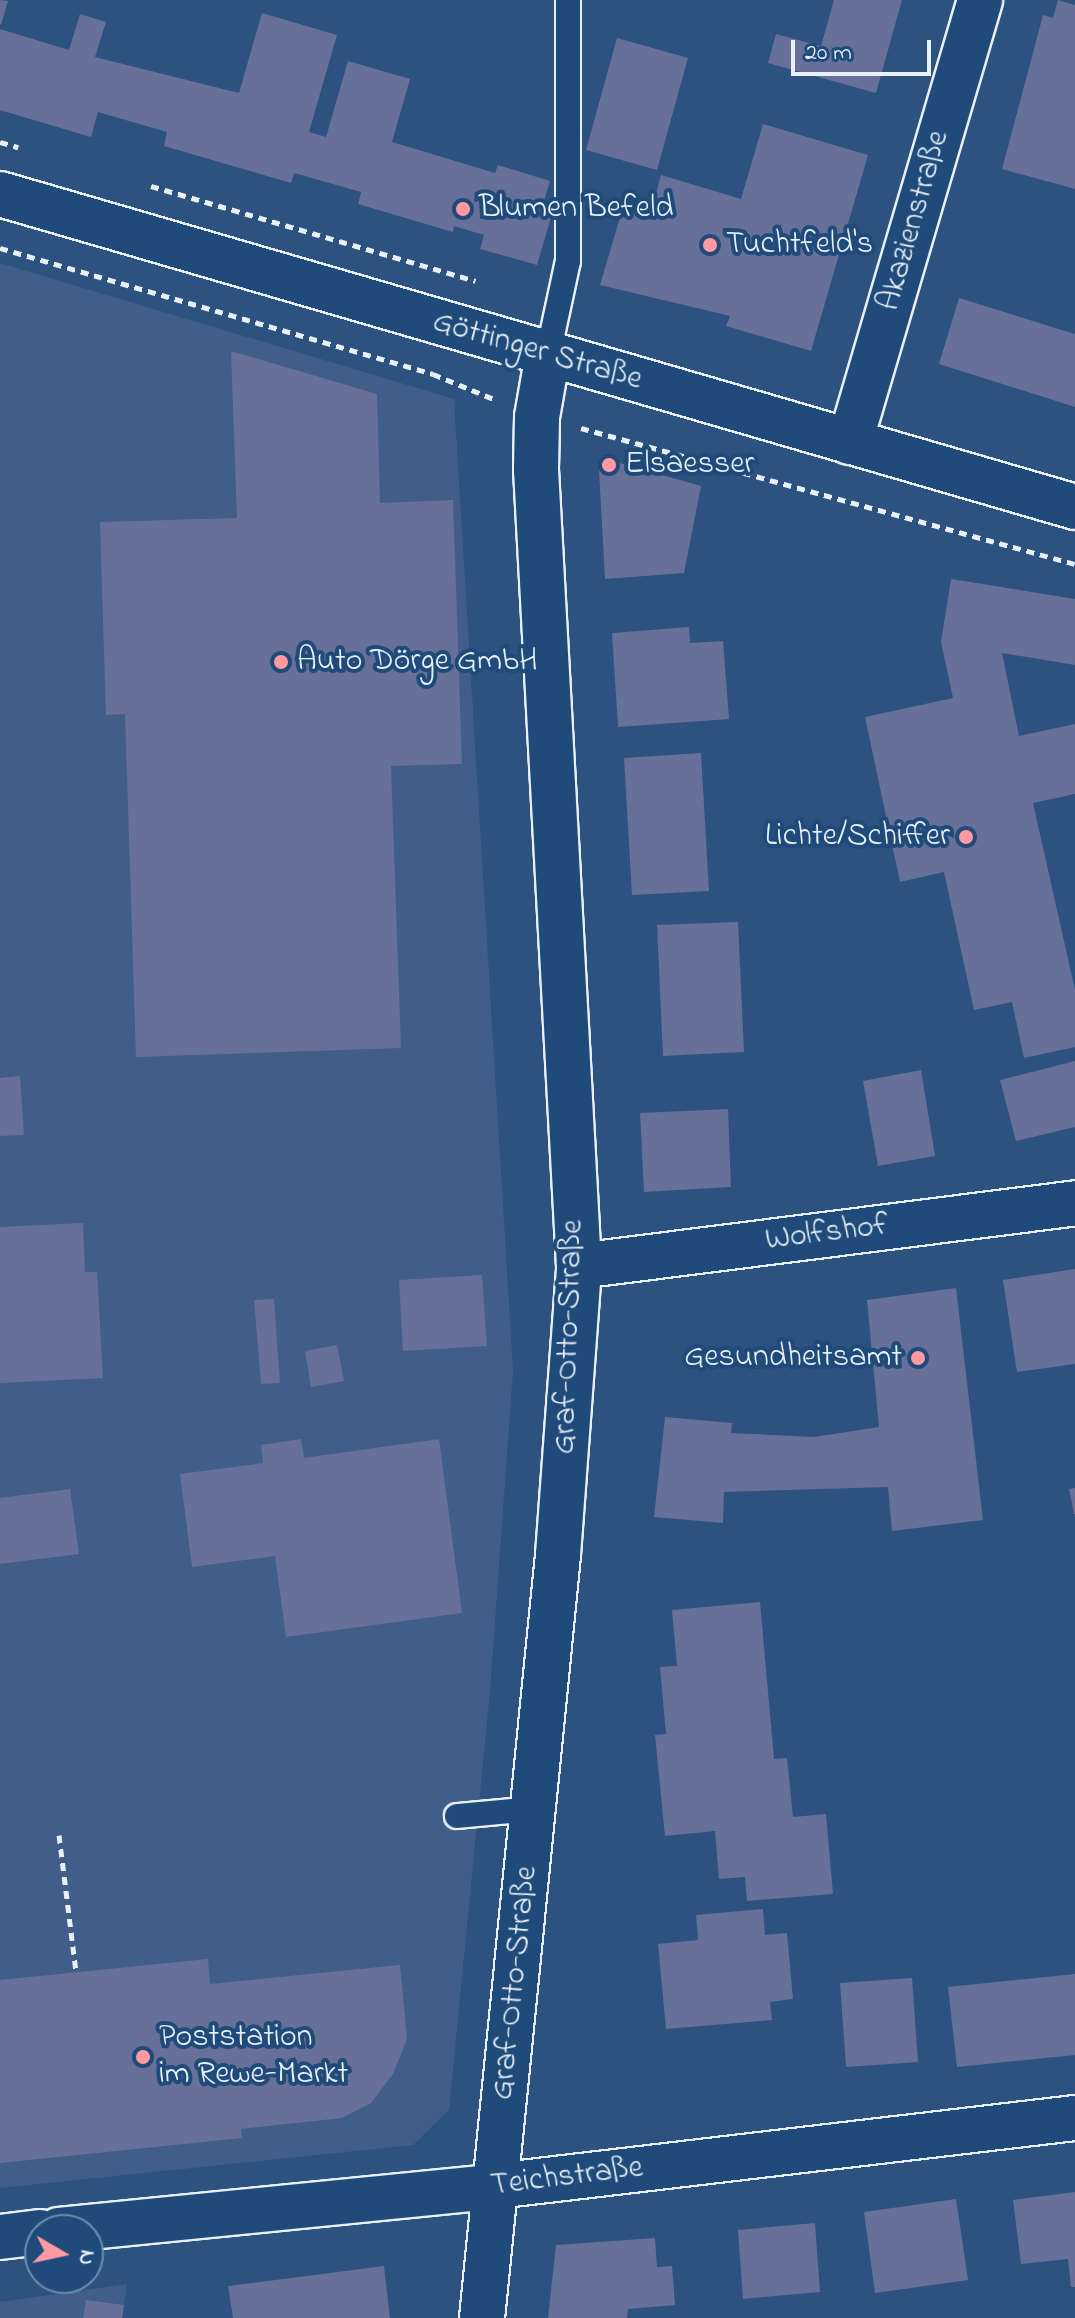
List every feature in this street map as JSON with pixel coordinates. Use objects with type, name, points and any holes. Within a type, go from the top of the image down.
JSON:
[{"type":"street","name":"Akazienstraße","points":[[850,442],[980,0]]},
{"type":"street","name":"Göttinger Straße","points":[[0,194],[1075,507]]},
{"type":"street","name":"Graf-Otto-Straße","points":[[482,2318],[533,1809],[579,1266],[536,469],[537,417],[548,354]]},
{"type":"street","name":"Wolfshof","points":[[579,1266],[1075,1203]]},
{"type":"street","name":"Teichstraße","points":[[104,2225],[496,2186],[1075,2118]]},
{"type":"street","points":[[0,2237],[24,2234]]},
{"type":"lane","points":[[548,354],[568,261],[568,0]]},
{"type":"lane","points":[[457,1816],[533,1809]]},
{"type":"path","points":[[59,1835],[76,1972]]},
{"type":"shaded area","points":[[0,263],[454,399],[513,1370],[490,1691],[449,2110],[413,2145],[0,2188]]},
{"type":"shaded area","points":[[127,2284],[122,2318],[0,2318],[0,2302],[56,2294],[104,2294],[104,2287]]},
{"type":"building","points":[[0,0],[8,1],[1,25],[0,24]]},
{"type":"building","points":[[834,0],[902,0],[876,93],[768,63],[776,34],[821,46]]},
{"type":"building","points":[[1058,0],[1075,5],[1075,189],[1002,169],[1043,15],[1053,18]]},
{"type":"building","points":[[262,13],[337,35],[309,132],[326,137],[348,61],[410,79],[392,142],[495,173],[498,165],[550,181],[541,211],[552,214],[537,265],[480,249],[484,235],[454,226],[453,232],[358,204],[361,192],[294,173],[291,183],[164,146],[167,132],[98,112],[91,137],[0,110],[0,29],[69,50],[80,14],[106,22],[95,57],[239,93]]},
{"type":"building","points":[[617,38],[688,58],[657,170],[586,150]]},
{"type":"building","points":[[763,124],[868,155],[811,351],[726,326],[730,316],[600,285],[622,211],[649,218],[661,175],[741,199]]},
{"type":"building","points":[[959,298],[1075,334],[1075,407],[939,364]]},
{"type":"building","name":"Auto Dörge GmbH","points":[[231,351],[377,394],[380,503],[453,500],[462,764],[391,766],[401,1048],[136,1057],[125,714],[106,715],[100,522],[237,518]]},
{"type":"building","points":[[616,462],[701,486],[684,573],[605,579],[599,470]]},
{"type":"building","name":"Lichte/Schiffer","points":[[951,579],[1075,599],[1075,665],[1002,653],[1019,736],[1075,724],[1075,794],[1033,803],[1075,990],[1075,1047],[1024,1058],[1012,1002],[974,1010],[944,872],[900,882],[865,717],[953,698],[941,642]]},
{"type":"building","points":[[689,627],[690,643],[723,641],[729,719],[618,727],[612,633]]},
{"type":"building","points":[[701,753],[709,891],[632,895],[624,758]]},
{"type":"building","points":[[738,922],[744,1052],[663,1056],[657,925]]},
{"type":"building","points":[[1075,1061],[1075,1127],[1016,1141],[1000,1080]]},
{"type":"building","points":[[921,1070],[935,1156],[878,1166],[863,1081]]},
{"type":"building","points":[[20,1076],[24,1135],[0,1136],[0,1078]]},
{"type":"building","points":[[728,1109],[731,1187],[644,1192],[640,1113]]},
{"type":"building","points":[[83,1223],[85,1272],[97,1272],[103,1378],[0,1383],[0,1227]]},
{"type":"building","points":[[1075,1269],[1075,1364],[1017,1372],[1003,1280]]},
{"type":"building","points":[[482,1275],[487,1346],[403,1351],[399,1280]]},
{"type":"building","name":"Gesundheitsamt","points":[[956,1288],[983,1520],[892,1531],[888,1487],[724,1492],[723,1523],[654,1517],[665,1417],[732,1423],[731,1433],[814,1437],[879,1427],[867,1300]]},
{"type":"building","points":[[274,1299],[280,1383],[261,1384],[254,1300]]},
{"type":"building","points":[[337,1345],[344,1381],[311,1387],[305,1351]]},
{"type":"building","points":[[301,1439],[304,1458],[439,1439],[462,1613],[286,1637],[275,1556],[192,1567],[180,1474],[263,1463],[261,1445]]},
{"type":"building","points":[[1075,1488],[1075,1514],[1074,1514],[1069,1489]]},
{"type":"building","points":[[70,1489],[79,1554],[0,1564],[0,1498]]},
{"type":"building","points":[[760,1602],[774,1759],[787,1758],[793,1817],[826,1814],[833,1894],[747,1901],[745,1877],[719,1879],[715,1831],[665,1836],[655,1735],[666,1734],[660,1667],[677,1666],[672,1610]]},
{"type":"building","points":[[763,1909],[765,1935],[787,1933],[793,1999],[770,2002],[772,2020],[666,2029],[658,1944],[698,1940],[696,1915]]},
{"type":"building","points":[[208,1959],[210,1984],[400,1965],[407,2039],[393,2074],[371,2103],[342,2118],[241,2129],[242,2138],[0,2163],[0,1980]]},
{"type":"building","points":[[1075,1974],[1075,2055],[957,2067],[948,1987]]},
{"type":"building","points":[[912,1978],[918,2062],[846,2067],[840,1983]]},
{"type":"building","points":[[1075,2192],[1075,2287],[1071,2287],[1068,2259],[1021,2264],[1013,2200]]},
{"type":"building","points":[[956,2199],[968,2280],[875,2293],[864,2212]]},
{"type":"building","points":[[815,2223],[820,2292],[743,2299],[738,2230]]},
{"type":"building","points":[[655,2238],[657,2267],[672,2266],[675,2305],[628,2309],[627,2318],[548,2318],[556,2245]]},
{"type":"building","points":[[384,2266],[390,2318],[233,2318],[228,2286]]},
{"type":"building","points":[[86,2300],[124,2305],[122,2318],[83,2318]]},
{"type":"place","name":"Blumen Befeld","points":[[463,209]]},
{"type":"place","name":"Tuchtfeld's","points":[[710,245]]},
{"type":"place","name":"Elsaesser","points":[[609,465]]},
{"type":"place","name":"Auto Dörge GmbH","points":[[281,662]]},
{"type":"place","name":"Lichte/Schiffer","points":[[966,837]]},
{"type":"place","name":"Gesundheitsamt","points":[[918,1358]]},
{"type":"place","name":"Poststation im Rewe-Markt","points":[[143,2057]]}]
